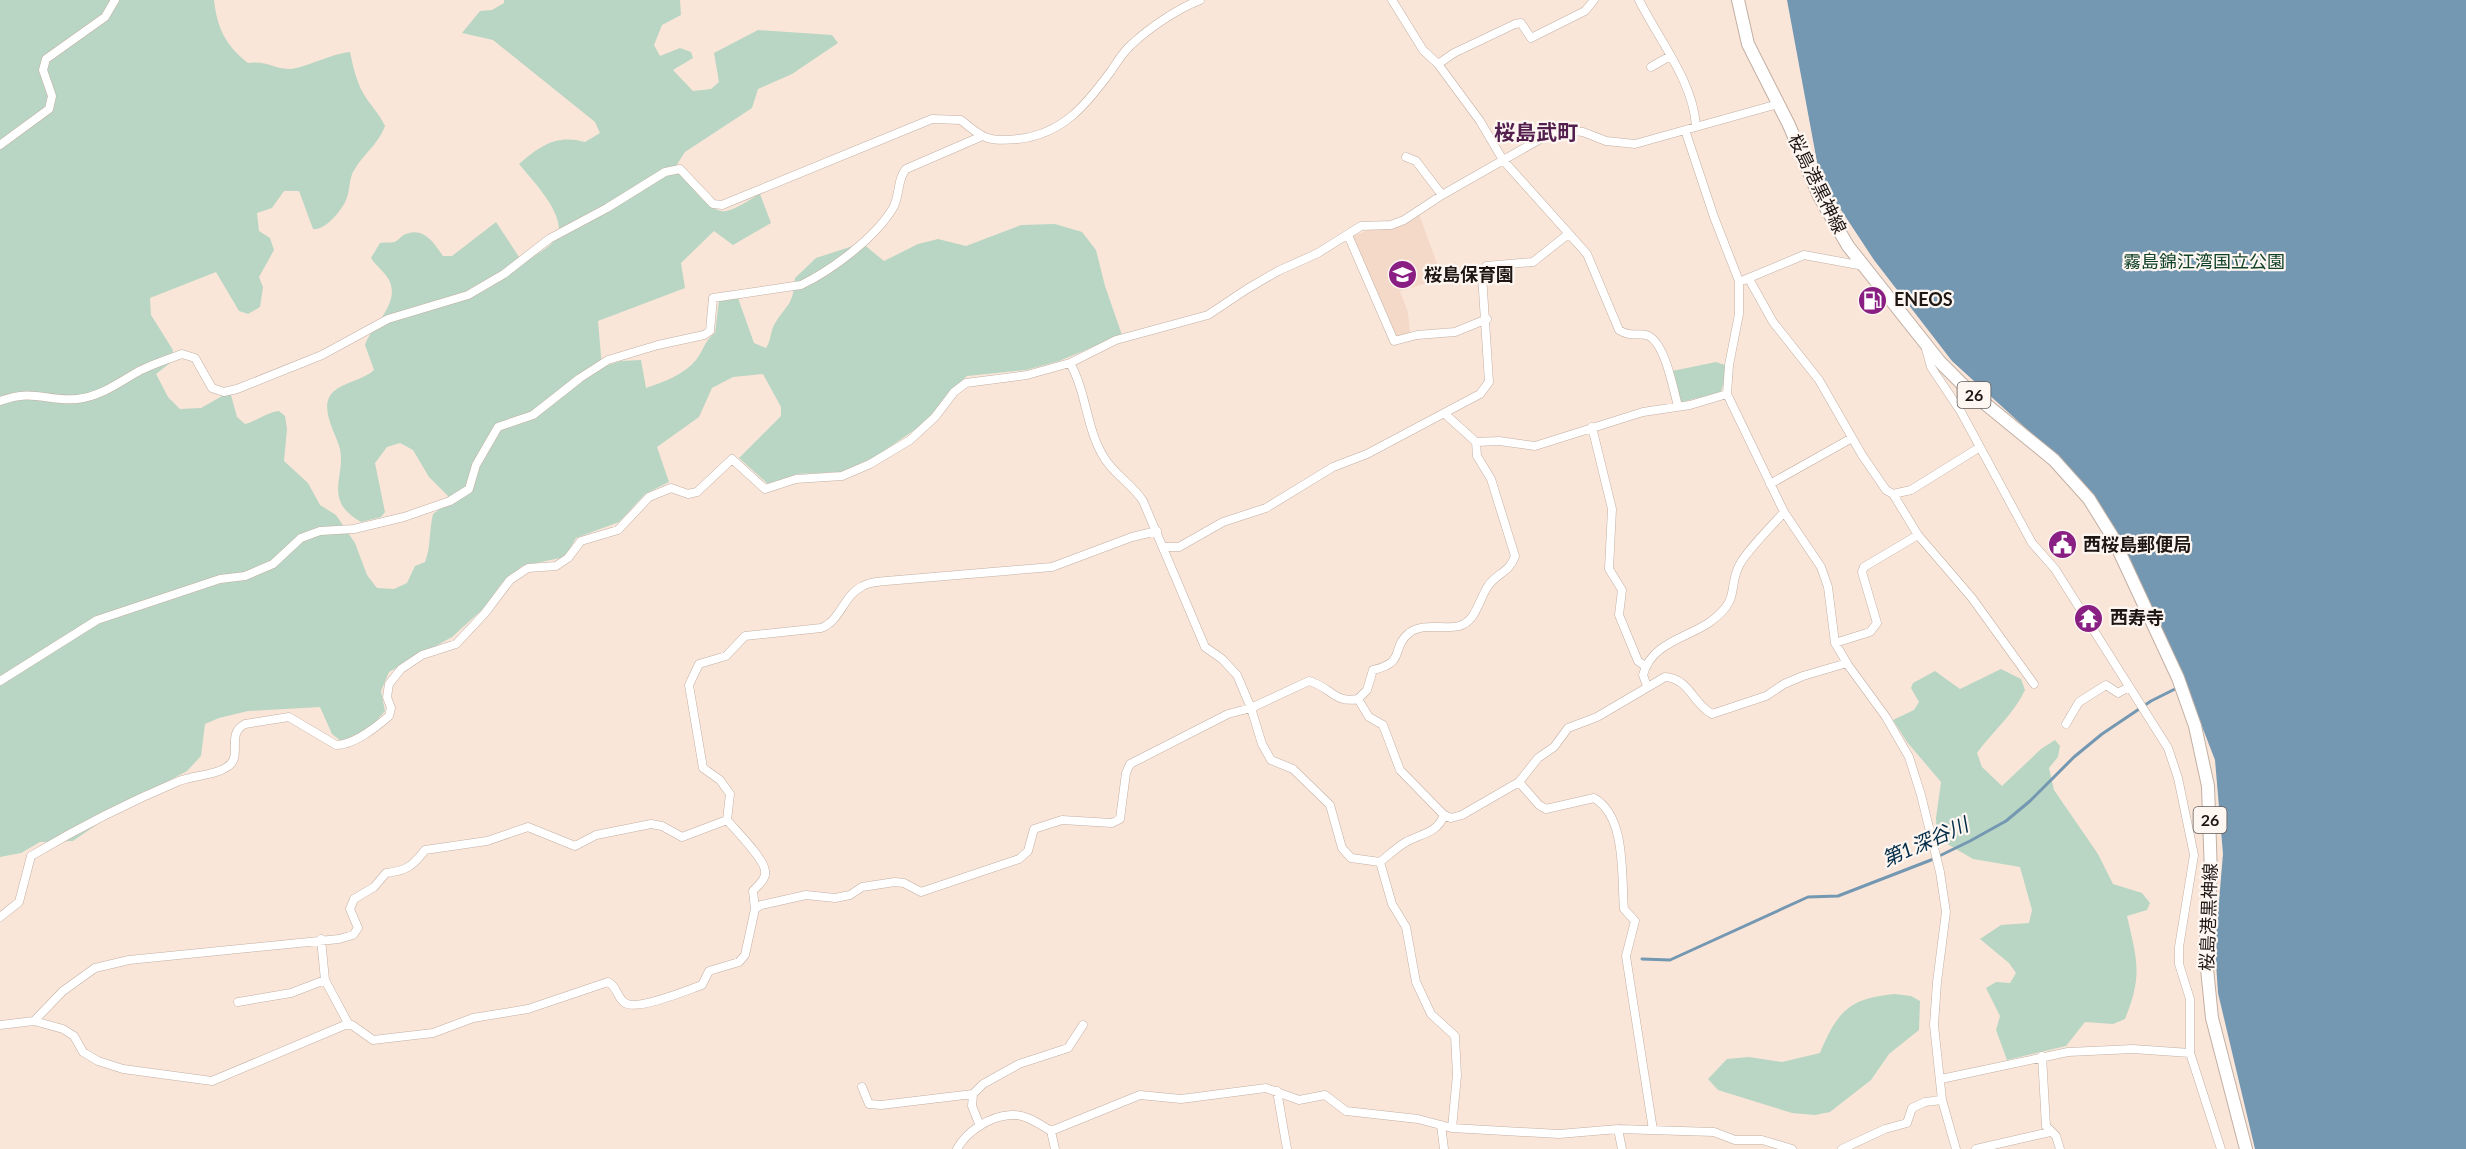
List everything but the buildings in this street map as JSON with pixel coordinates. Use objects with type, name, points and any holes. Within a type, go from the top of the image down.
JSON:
[{"type":"main road","name":"桜島港黒神線","points":[[1738,0],[1748,44],[1819,196],[1848,246],[1926,346],[1966,388],[2054,460],[2089,499],[2112,536],[2178,678],[2195,726],[2208,786],[2211,875],[2205,949],[2211,1010],[2246,1149]]},
{"type":"street","points":[[0,145],[49,109],[52,96],[43,70],[46,59],[105,17],[115,0]]},
{"type":"street","points":[[0,400],[20,393],[85,398],[110,389],[141,370],[182,354],[195,358],[212,388],[224,392],[237,389],[322,356],[388,319],[468,295],[504,274],[549,239],[607,208],[665,172],[680,170],[713,204],[722,205],[932,119],[961,120],[980,137],[996,141],[1035,137],[1052,131],[1093,95],[1130,45],[1200,0]]},
{"type":"street","points":[[1392,0],[1423,50],[1438,64],[1480,121],[1503,160],[1553,214],[1567,235],[1587,254],[1619,330],[1628,336],[1646,335],[1656,342],[1667,365],[1678,406]]},
{"type":"street","points":[[1438,64],[1454,53],[1515,24],[1521,23],[1531,38],[1585,11],[1594,0]]},
{"type":"street","points":[[1639,0],[1695,107],[1696,126]]},
{"type":"street","points":[[1651,67],[1670,56]]},
{"type":"street","points":[[0,917],[19,902],[26,866],[31,856],[62,837],[180,780],[226,768],[234,760],[234,736],[239,727],[289,717],[336,745],[347,744],[380,724],[389,716],[391,708],[387,698],[389,684],[401,669],[422,655],[456,644],[485,613],[510,580],[528,568],[556,566],[568,558],[580,541],[618,530],[649,497],[671,488],[688,494],[697,492],[732,459],[765,489],[796,479],[842,476],[870,464],[910,440],[935,417],[954,392],[966,383],[1027,375],[1070,363],[1116,340],[1208,315],[1278,271],[1318,253],[1361,226],[1391,225],[1404,220],[1503,160],[1542,138],[1562,130],[1583,132],[1606,141],[1635,144],[1778,104]]},
{"type":"street","points":[[1685,130],[1714,217],[1739,281],[1739,314],[1729,365],[1727,394],[1784,512],[1821,567],[1828,587],[1835,643],[1886,717],[1909,757],[1935,847],[1946,912],[1936,982],[1934,1025],[1942,1100],[1956,1149]]},
{"type":"street","points":[[0,681],[97,620],[220,579],[245,576],[273,564],[301,538],[320,531],[354,529],[404,517],[450,501],[470,489],[476,465],[498,427],[533,415],[580,378],[608,360],[658,345],[704,336],[710,331],[713,298],[801,285],[810,280],[846,256],[886,217],[894,207],[902,174],[906,169],[980,137]]},
{"type":"street","points":[[1406,157],[1416,161],[1442,195]]},
{"type":"street","points":[[1348,235],[1394,341],[1417,335],[1455,332],[1487,319]]},
{"type":"street","points":[[1164,546],[1179,547],[1223,522],[1266,508],[1333,467],[1367,454],[1445,414],[1486,389],[1489,382],[1487,319],[1482,274],[1486,266],[1533,262],[1567,235]]},
{"type":"street","points":[[1739,281],[1749,279],[1804,255],[1866,267]]},
{"type":"street","points":[[1749,279],[1773,322],[1819,380],[1852,438],[1886,490],[1893,494],[1918,535],[1972,598],[2034,684]]},
{"type":"street","points":[[1926,346],[1931,367],[1980,447],[2032,543],[2055,569],[2168,748],[2178,778],[2194,855],[2179,964],[2190,999],[2190,1053],[2221,1149]]},
{"type":"street","points":[[1070,363],[1079,382],[1092,432],[1106,461],[1134,487],[1164,546],[1205,647],[1222,659],[1237,675],[1251,708],[1262,744],[1271,760],[1293,769],[1330,805],[1342,848],[1351,858],[1380,866]]},
{"type":"street","points":[[1476,442],[1499,441],[1534,446],[1643,412],[1727,394]]},
{"type":"street","points":[[754,909],[761,905],[806,896],[835,898],[850,895],[862,887],[895,882],[904,883],[921,892],[1019,859],[1028,851],[1034,829],[1062,820],[1112,823],[1120,819],[1126,773],[1130,764],[1228,714],[1251,708],[1309,681],[1317,683],[1337,699],[1358,699],[1367,690],[1373,670],[1389,666],[1394,661],[1407,634],[1415,629],[1460,626],[1470,621],[1488,585],[1512,565],[1514,549],[1491,479],[1477,456],[1476,442],[1445,414]]},
{"type":"street","points":[[1592,427],[1612,509],[1609,569],[1622,590],[1619,615],[1638,661],[1645,666]]},
{"type":"street","points":[[1770,484],[1852,438]]},
{"type":"street","points":[[1893,494],[1911,490],[1980,447]]},
{"type":"street","points":[[1647,686],[1643,675],[1645,666],[1653,655],[1710,622],[1732,601],[1736,574],[1741,563],[1784,512]]},
{"type":"street","points":[[321,939],[325,980],[349,1025],[373,1040],[433,1033],[473,1018],[528,1010],[608,982],[613,985],[623,1002],[631,1006],[666,998],[702,985],[709,971],[739,962],[745,955],[754,909],[753,891],[764,879],[765,871],[761,861],[727,820],[730,794],[720,780],[703,768],[689,685],[699,664],[726,656],[745,636],[831,625],[848,598],[862,586],[886,581],[1052,567],[1132,537],[1157,531]]},
{"type":"street","points":[[1835,643],[1870,632],[1876,623],[1862,572],[1864,567],[1918,535]]},
{"type":"street","points":[[1358,699],[1369,717],[1383,725],[1400,770],[1444,815],[1451,818],[1462,815],[1519,782],[1538,758],[1554,747],[1568,728],[1597,717],[1665,677],[1677,678],[1685,684],[1702,709],[1712,714],[1766,696],[1784,684],[1803,676],[1847,663]]},
{"type":"street","points":[[2066,724],[2079,702],[2106,685],[2118,693],[2130,687]]},
{"type":"street","points":[[1519,782],[1539,805],[1546,809],[1587,798],[1594,798],[1605,806],[1624,865],[1624,909],[1635,921],[1626,956],[1653,1130]]},
{"type":"street","points":[[1380,866],[1406,842],[1427,834],[1442,821],[1444,815]]},
{"type":"street","points":[[34,1021],[63,991],[95,968],[129,960],[339,939],[353,935],[358,928],[350,909],[354,899],[374,887],[386,873],[403,871],[413,866],[425,850],[488,841],[528,827],[575,846],[596,835],[651,824],[662,826],[682,837],[727,820]]},
{"type":"street","points":[[1380,866],[1392,904],[1406,927],[1416,982],[1431,1014],[1455,1036],[1457,1075],[1452,1128]]},
{"type":"street","points":[[238,1002],[291,993],[325,980]]},
{"type":"street","points":[[0,1025],[34,1021],[63,1029],[74,1036],[83,1052],[98,1061],[123,1069],[212,1081],[286,1048],[349,1025]]},
{"type":"street","points":[[980,1126],[972,1106],[974,1094],[983,1084],[1019,1064],[1068,1048],[1083,1025]]},
{"type":"street","points":[[1941,1079],[1978,1073],[2042,1056],[2112,1048],[2190,1053]]},
{"type":"street","points":[[2042,1056],[2046,1126],[2056,1136],[2061,1149]]},
{"type":"street","points":[[862,1087],[869,1104],[881,1105],[974,1094]]},
{"type":"street","points":[[1051,1131],[1140,1095],[1181,1099],[1252,1089],[1277,1091],[1299,1100],[1325,1095],[1347,1111],[1418,1119],[1452,1128],[1559,1134],[1618,1129],[1714,1132],[1735,1140],[1762,1140],[1792,1149]]},
{"type":"street","points":[[1277,1091],[1287,1149]]},
{"type":"street","points":[[1842,1149],[1885,1129],[1907,1123],[1912,1108],[1925,1102],[1942,1100]]},
{"type":"street","points":[[957,1149],[967,1133],[1011,1115],[1029,1118],[1051,1131],[1055,1149]]},
{"type":"street","points":[[1441,1125],[1444,1149]]},
{"type":"street","points":[[1618,1129],[1622,1149]]},
{"type":"street","points":[[1976,1149],[2050,1132]]},
{"type":"shaded area","name":"桜島保育園","points":[[1419,214],[1439,269],[1434,281],[1400,291],[1408,312],[1410,333],[1398,337],[1394,334],[1353,236],[1371,229],[1404,224]]},
{"type":"green space","points":[[0,0],[214,0],[217,19],[224,36],[240,57],[248,63],[290,69],[350,52],[361,88],[385,126],[353,172],[346,200],[337,214],[323,227],[313,229],[299,191],[284,191],[272,208],[257,213],[259,231],[270,238],[274,250],[259,277],[263,287],[260,307],[248,314],[239,311],[216,272],[150,298],[151,315],[173,350],[170,363],[156,374],[168,397],[180,409],[201,408],[224,395],[231,395],[237,417],[245,424],[279,411],[285,416],[287,429],[284,461],[308,483],[320,505],[336,515],[355,543],[367,575],[377,588],[394,589],[407,583],[415,566],[425,562],[433,514],[444,506],[448,496],[429,477],[413,450],[400,443],[387,447],[375,463],[385,512],[381,517],[361,522],[349,514],[339,496],[340,449],[329,420],[327,405],[329,398],[337,389],[374,370],[365,345],[389,306],[391,297],[392,289],[389,280],[371,258],[380,243],[394,242],[412,232],[423,234],[443,256],[452,256],[496,222],[523,263],[554,241],[558,233],[558,223],[548,201],[519,164],[549,143],[565,140],[585,142],[600,133],[595,122],[493,40],[462,33],[480,11],[492,10],[504,3],[504,0],[680,0],[681,15],[662,25],[654,45],[660,56],[680,48],[691,52],[693,58],[673,70],[693,91],[711,89],[719,82],[714,53],[758,30],[832,35],[838,43],[792,74],[758,89],[752,108],[685,152],[676,166],[705,202],[720,211],[726,211],[760,194],[771,223],[733,245],[714,231],[681,263],[685,288],[598,321],[602,367],[621,361],[641,360],[646,388],[679,374],[696,360],[715,333],[719,300],[738,298],[754,343],[766,348],[774,325],[791,300],[795,278],[816,258],[862,243],[884,261],[918,244],[938,239],[966,246],[1021,225],[1055,224],[1082,232],[1096,250],[1105,286],[1122,335],[1059,361],[1026,370],[967,376],[951,390],[929,420],[875,457],[841,472],[797,474],[768,484],[739,458],[781,416],[781,407],[763,374],[733,377],[712,388],[699,417],[657,447],[669,482],[645,494],[619,522],[576,538],[565,557],[522,566],[501,584],[485,607],[452,637],[389,672],[381,691],[385,711],[370,728],[341,741],[332,734],[320,707],[248,711],[219,718],[205,724],[201,756],[187,771],[131,801],[73,841],[40,842],[21,853],[0,857]]},
{"type":"green space","points":[[1716,362],[1725,365],[1727,371],[1721,392],[1682,402],[1678,396],[1672,371]]},
{"type":"green space","points":[[2001,669],[2021,679],[2025,690],[2009,715],[1977,753],[1982,767],[2002,786],[2041,749],[2055,740],[2060,746],[2058,757],[2049,768],[2054,790],[2098,854],[2113,884],[2142,893],[2150,903],[2147,910],[2127,916],[2136,956],[2136,979],[2131,1004],[2125,1019],[2113,1024],[2085,1022],[2066,1046],[2007,1060],[1996,1030],[2000,1016],[1986,988],[1996,982],[2010,983],[2016,973],[2009,963],[1980,939],[2001,925],[2029,923],[2032,910],[2020,867],[1973,859],[1937,838],[1936,818],[1941,782],[1907,742],[1893,720],[1914,710],[1919,702],[1911,688],[1913,683],[1935,671],[1960,689]]},
{"type":"green space","points":[[1895,994],[1911,996],[1920,1001],[1919,1030],[1889,1054],[1871,1080],[1830,1112],[1815,1115],[1792,1113],[1718,1090],[1708,1079],[1727,1059],[1749,1057],[1782,1062],[1820,1053],[1832,1027],[1847,1010],[1866,999]]},
{"type":"water","name":"霧島錦江湾国立公園","points":[[1787,0],[2466,0],[2466,1149],[2255,1149],[2218,993],[2215,948],[2223,854],[2215,760],[2186,685],[2092,495],[2041,442],[1952,361],[1874,260],[1820,178]]},
{"type":"waterway","name":"第1深谷川","points":[[1642,959],[1670,960],[1808,897],[1838,896],[1931,860],[1970,841],[2006,821],[2102,734],[2151,701],[2179,687]]},
{"type":"place","name":"桜島保育園","points":[[1403,275]]},
{"type":"place","name":"ENEOS","points":[[1873,300]]},
{"type":"place","name":"西桜島郵便局","points":[[2062,545]]},
{"type":"place","name":"西寿寺","points":[[2089,618]]},
{"type":"district","name":"桜島武町","points":[[1536,133]]}]
